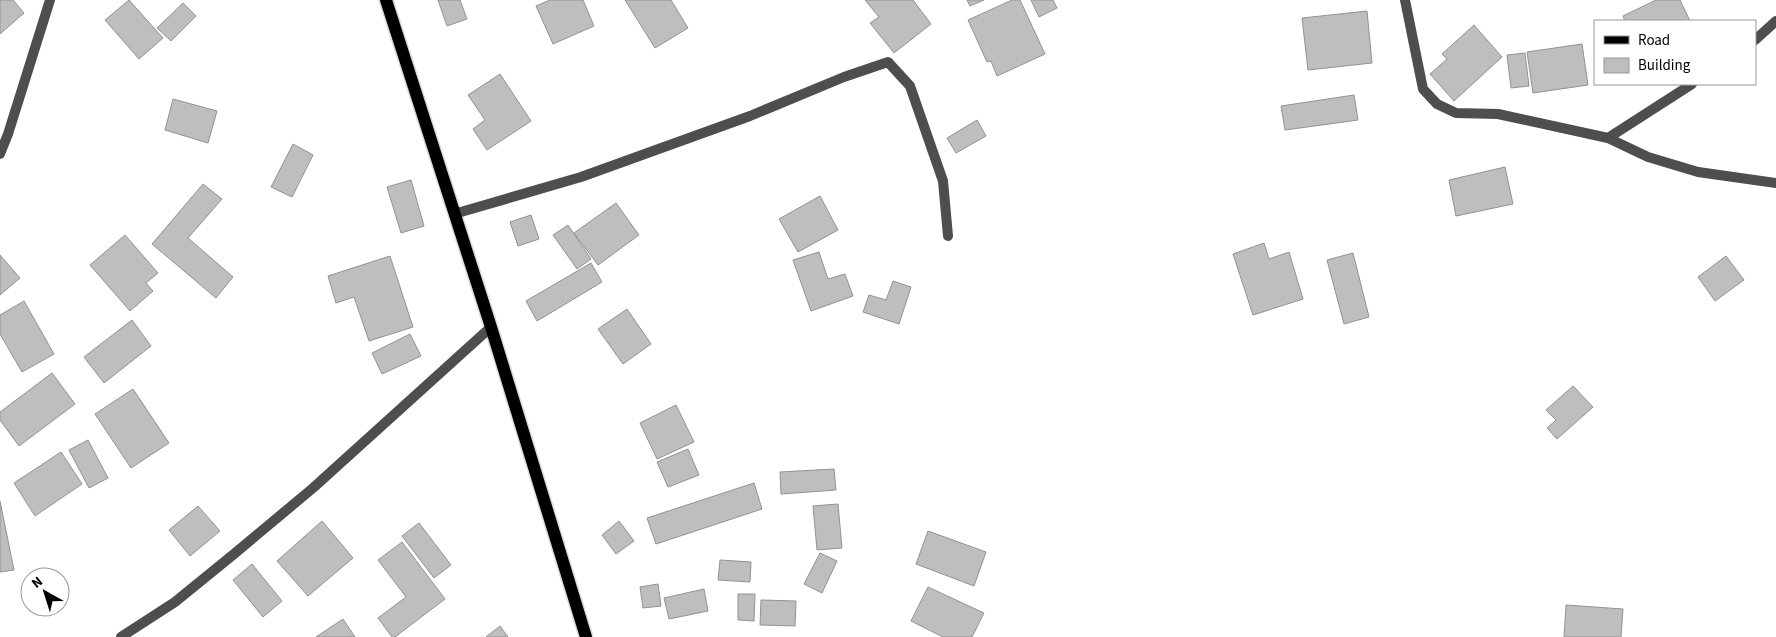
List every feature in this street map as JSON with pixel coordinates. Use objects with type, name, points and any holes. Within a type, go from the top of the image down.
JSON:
[{"type":"main road","points":[[386,0],[491,327],[586,637]]},
{"type":"street","points":[[0,154],[50,0]]},
{"type":"street","points":[[1405,0],[1423,89],[1437,104],[1456,113],[1498,114],[1608,138],[1648,157],[1698,172],[1776,183]]},
{"type":"street","points":[[1756,39],[1776,21]]},
{"type":"street","points":[[454,214],[581,177],[750,116],[844,77],[888,62],[910,86],[943,181],[948,236]]},
{"type":"street","points":[[1608,138],[1690,85]]},
{"type":"street","points":[[121,637],[175,602],[313,488],[491,327]]},
{"type":"building","points":[[0,0],[13,0],[24,13],[0,34]]},
{"type":"building","points":[[129,0],[163,38],[139,59],[105,20]]},
{"type":"building","points":[[438,0],[460,0],[467,19],[447,26]]},
{"type":"building","points":[[550,0],[583,0],[594,26],[553,44],[536,6]]},
{"type":"building","points":[[625,0],[671,0],[688,28],[655,48]]},
{"type":"building","points":[[865,0],[913,0],[931,24],[894,53],[870,23],[879,17]]},
{"type":"building","points":[[967,0],[984,0],[970,6]]},
{"type":"building","points":[[1012,0],[1020,0],[1045,54],[997,76],[991,61],[987,62],[968,20]]},
{"type":"building","points":[[1031,0],[1053,0],[1057,8],[1039,17]]},
{"type":"building","points":[[1656,0],[1680,0],[1690,20],[1625,20],[1623,16]]},
{"type":"building","points":[[183,3],[196,16],[171,41],[157,28]]},
{"type":"building","points":[[1367,11],[1372,63],[1308,70],[1302,18]]},
{"type":"building","points":[[1474,25],[1502,57],[1454,101],[1430,74],[1447,59],[1442,54]]},
{"type":"building","points":[[1582,44],[1588,85],[1533,93],[1527,52]]},
{"type":"building","points":[[1525,53],[1529,86],[1511,88],[1507,55]]},
{"type":"building","points":[[500,74],[531,121],[487,150],[473,129],[485,120],[468,95]]},
{"type":"building","points":[[1354,95],[1358,120],[1285,130],[1281,106]]},
{"type":"building","points":[[173,99],[217,111],[208,143],[165,130]]},
{"type":"building","points":[[977,120],[986,136],[956,153],[947,138]]},
{"type":"building","points":[[293,144],[313,155],[292,197],[271,187]]},
{"type":"building","points":[[1505,167],[1513,204],[1456,216],[1449,180]]},
{"type":"building","points":[[411,180],[424,226],[401,233],[387,187]]},
{"type":"building","points":[[203,184],[222,199],[188,238],[233,277],[216,298],[152,244]]},
{"type":"building","points":[[820,196],[838,230],[798,252],[779,219]]},
{"type":"building","points":[[616,203],[639,235],[598,265],[574,233]]},
{"type":"building","points":[[531,215],[539,239],[518,246],[510,222]]},
{"type":"building","points":[[568,225],[591,259],[577,269],[553,235]]},
{"type":"building","points":[[125,235],[158,273],[146,283],[153,291],[130,311],[90,265]]},
{"type":"building","points":[[1264,243],[1269,259],[1289,252],[1303,299],[1253,315],[1233,254]]},
{"type":"building","points":[[819,252],[828,279],[845,274],[853,296],[811,311],[793,260]]},
{"type":"building","points":[[1353,253],[1369,317],[1344,324],[1327,260]]},
{"type":"building","points":[[0,255],[20,278],[0,295]]},
{"type":"building","points":[[390,256],[413,327],[369,341],[354,297],[336,303],[328,276]]},
{"type":"building","points":[[1726,256],[1744,280],[1715,301],[1698,277]]},
{"type":"building","points":[[591,263],[602,282],[537,321],[526,301]]},
{"type":"building","points":[[893,281],[911,287],[899,324],[863,312],[869,295],[886,300]]},
{"type":"building","points":[[24,301],[54,354],[22,372],[0,334],[0,315]]},
{"type":"building","points":[[627,309],[651,344],[623,364],[598,329]]},
{"type":"building","points":[[132,320],[151,346],[104,383],[84,357]]},
{"type":"building","points":[[410,334],[421,356],[382,374],[372,353]]},
{"type":"building","points":[[52,373],[75,404],[19,446],[0,420],[0,412]]},
{"type":"building","points":[[1573,386],[1593,407],[1557,439],[1547,428],[1556,420],[1546,410]]},
{"type":"building","points":[[133,389],[169,443],[131,468],[95,414]]},
{"type":"building","points":[[676,405],[694,442],[657,459],[640,423]]},
{"type":"building","points":[[88,440],[108,478],[89,488],[69,450]]},
{"type":"building","points":[[688,449],[699,475],[668,487],[657,462]]},
{"type":"building","points":[[61,452],[82,484],[35,516],[14,483]]},
{"type":"building","points":[[834,469],[836,490],[781,494],[780,472]]},
{"type":"building","points":[[754,483],[762,509],[656,544],[647,518]]},
{"type":"building","points":[[0,501],[14,570],[0,572]]},
{"type":"building","points":[[838,504],[842,548],[817,550],[813,506]]},
{"type":"building","points":[[198,506],[220,531],[190,556],[169,530]]},
{"type":"building","points":[[322,521],[353,558],[308,596],[277,561]]},
{"type":"building","points":[[619,521],[634,541],[616,554],[602,535]]},
{"type":"building","points":[[419,523],[451,565],[434,578],[402,536]]},
{"type":"building","points":[[928,531],[986,552],[974,586],[916,564]]},
{"type":"building","points":[[402,542],[445,599],[395,637],[392,637],[378,618],[406,597],[378,560]]},
{"type":"building","points":[[820,553],[837,561],[822,593],[804,584]]},
{"type":"building","points":[[720,560],[751,562],[750,582],[718,580]]},
{"type":"building","points":[[252,564],[282,601],[263,617],[233,580]]},
{"type":"building","points":[[658,584],[661,606],[643,608],[640,587]]},
{"type":"building","points":[[928,587],[984,613],[972,637],[943,637],[911,621]]},
{"type":"building","points":[[704,589],[708,611],[669,619],[664,598]]},
{"type":"building","points":[[738,594],[755,594],[754,621],[738,620]]},
{"type":"building","points":[[761,600],[796,601],[795,626],[760,625]]},
{"type":"building","points":[[1566,605],[1623,609],[1621,637],[1564,637]]},
{"type":"building","points":[[343,619],[355,637],[316,637]]},
{"type":"building","points":[[500,626],[508,637],[486,637]]}]
